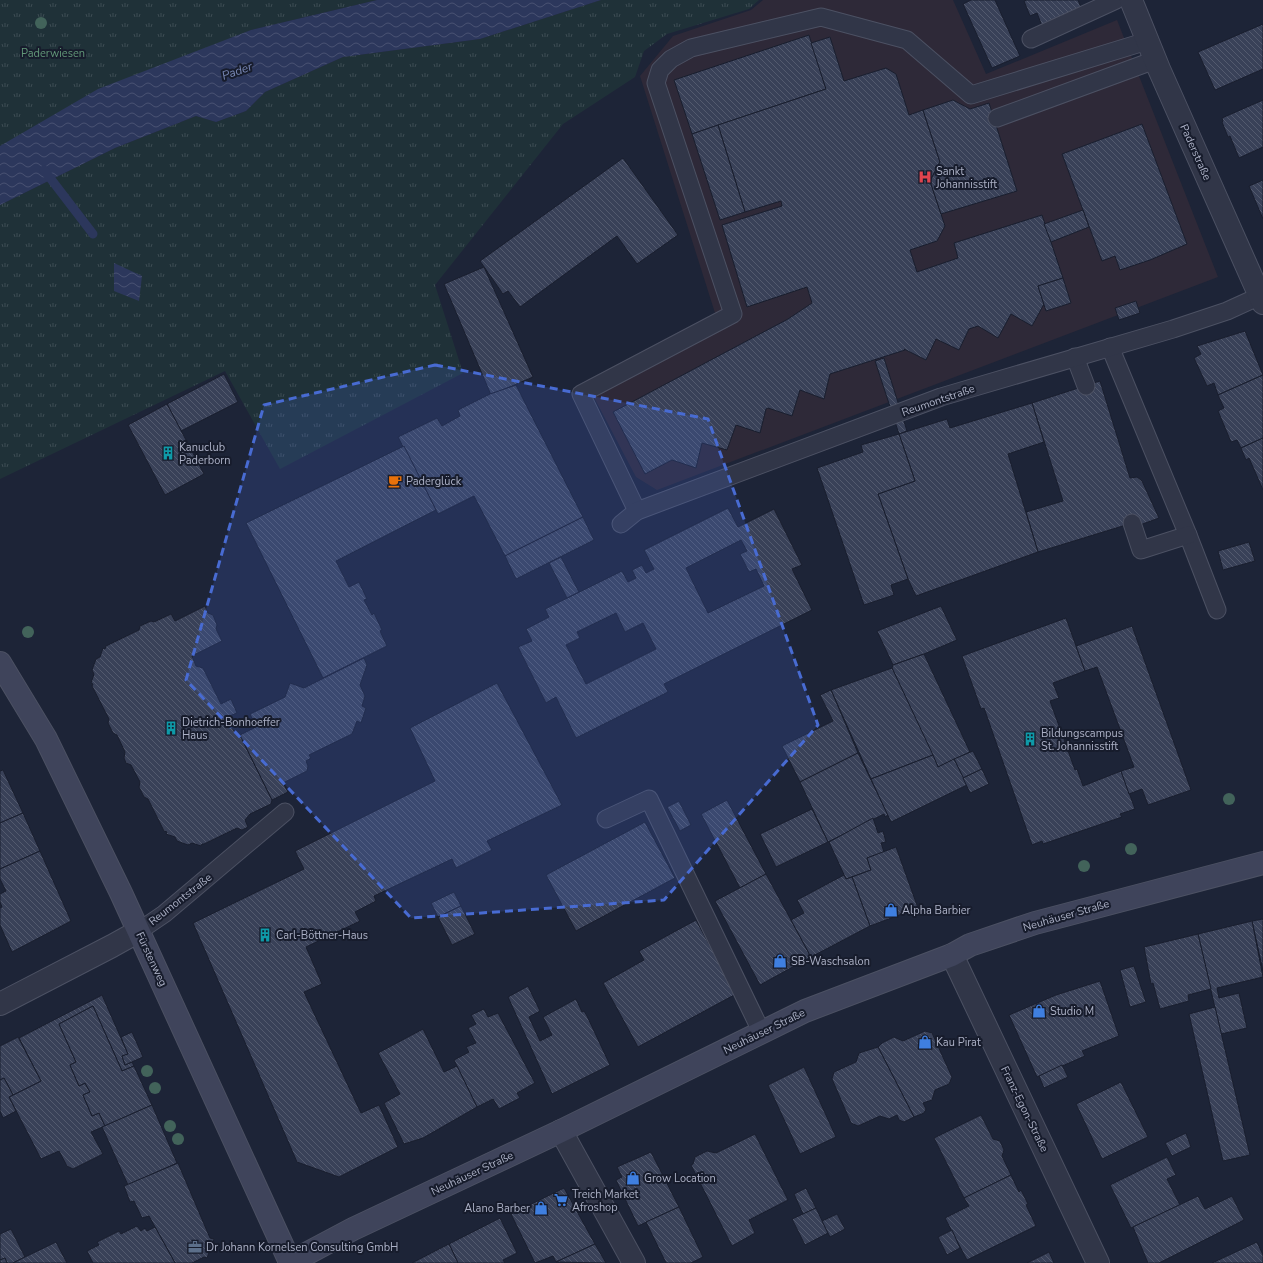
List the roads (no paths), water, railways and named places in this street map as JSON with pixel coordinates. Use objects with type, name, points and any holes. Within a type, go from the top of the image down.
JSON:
[{"type":"main road","name":"Fürstenweg","points":[[2,674],[46,739],[139,931],[290,1263]]},
{"type":"main road","name":"Neuhäuser Straße","points":[[290,1263],[353,1229],[561,1131],[762,1031],[840,997],[952,955],[970,945],[1035,923],[1263,863]]},
{"type":"street","name":"Paderstraße","points":[[1131,0],[1151,50],[1262,298]]},
{"type":"street","name":"Reumontstraße","points":[[0,1004],[139,931]]},
{"type":"street","name":"Franz-Egon-Straße","points":[[952,955],[1098,1263]]},
{"type":"street","points":[[561,1131],[634,1263]]},
{"type":"lane","points":[[1031,39],[1116,0]]},
{"type":"lane","points":[[637,511],[581,394],[733,314],[656,83],[660,70],[671,59],[691,48],[821,17],[907,40],[971,95],[1151,50]]},
{"type":"lane","points":[[997,118],[1151,50]]},
{"type":"lane","name":"Reumontstraße","points":[[621,524],[637,511],[942,397],[1206,318],[1262,298]]},
{"type":"lane","points":[[1110,347],[1188,535],[1217,610]]},
{"type":"lane","points":[[1075,357],[1086,386]]},
{"type":"lane","points":[[1132,523],[1141,550],[1188,535]]},
{"type":"lane","points":[[606,819],[649,799],[762,1031]]},
{"type":"lane","name":"Reumontstraße","points":[[139,931],[164,914],[285,812]]},
{"type":"water","name":"Pader","points":[[377,0],[601,0],[480,39],[343,57],[265,92],[246,111],[216,122],[196,116],[115,148],[0,205],[0,146],[98,89],[251,30]]},
{"type":"water","points":[[114,263],[142,276],[139,301],[114,291]]},
{"type":"waterway","points":[[44,170],[93,234]]},
{"type":"place","name":"Sankt Johannisstift","points":[[925,177]]},
{"type":"place","name":"Kanuclub Paderborn","points":[[168,453]]},
{"type":"place","name":"Paderglück","points":[[395,481]]},
{"type":"place","name":"Dietrich-Bonhoeffer Haus","points":[[171,728]]},
{"type":"place","name":"Bildungscampus St. Johannisstift","points":[[1030,739]]},
{"type":"place","name":"Alpha Barbier","points":[[891,910]]},
{"type":"place","name":"Carl-Böttner-Haus","points":[[265,935]]},
{"type":"place","name":"SB-Waschsalon","points":[[780,961]]},
{"type":"place","name":"Studio M","points":[[1039,1011]]},
{"type":"place","name":"Kau Pirat","points":[[925,1042]]},
{"type":"place","name":"Grow Location","points":[[633,1178]]},
{"type":"place","name":"Treich Market Afroshop","points":[[561,1200]]},
{"type":"place","name":"Alano Barber","points":[[541,1208]]},
{"type":"place","name":"Dr Johann Kornelsen Consulting GmbH","points":[[195,1247]]},
{"type":"park label","name":"Paderwiesen","points":[[53,53]]}]
